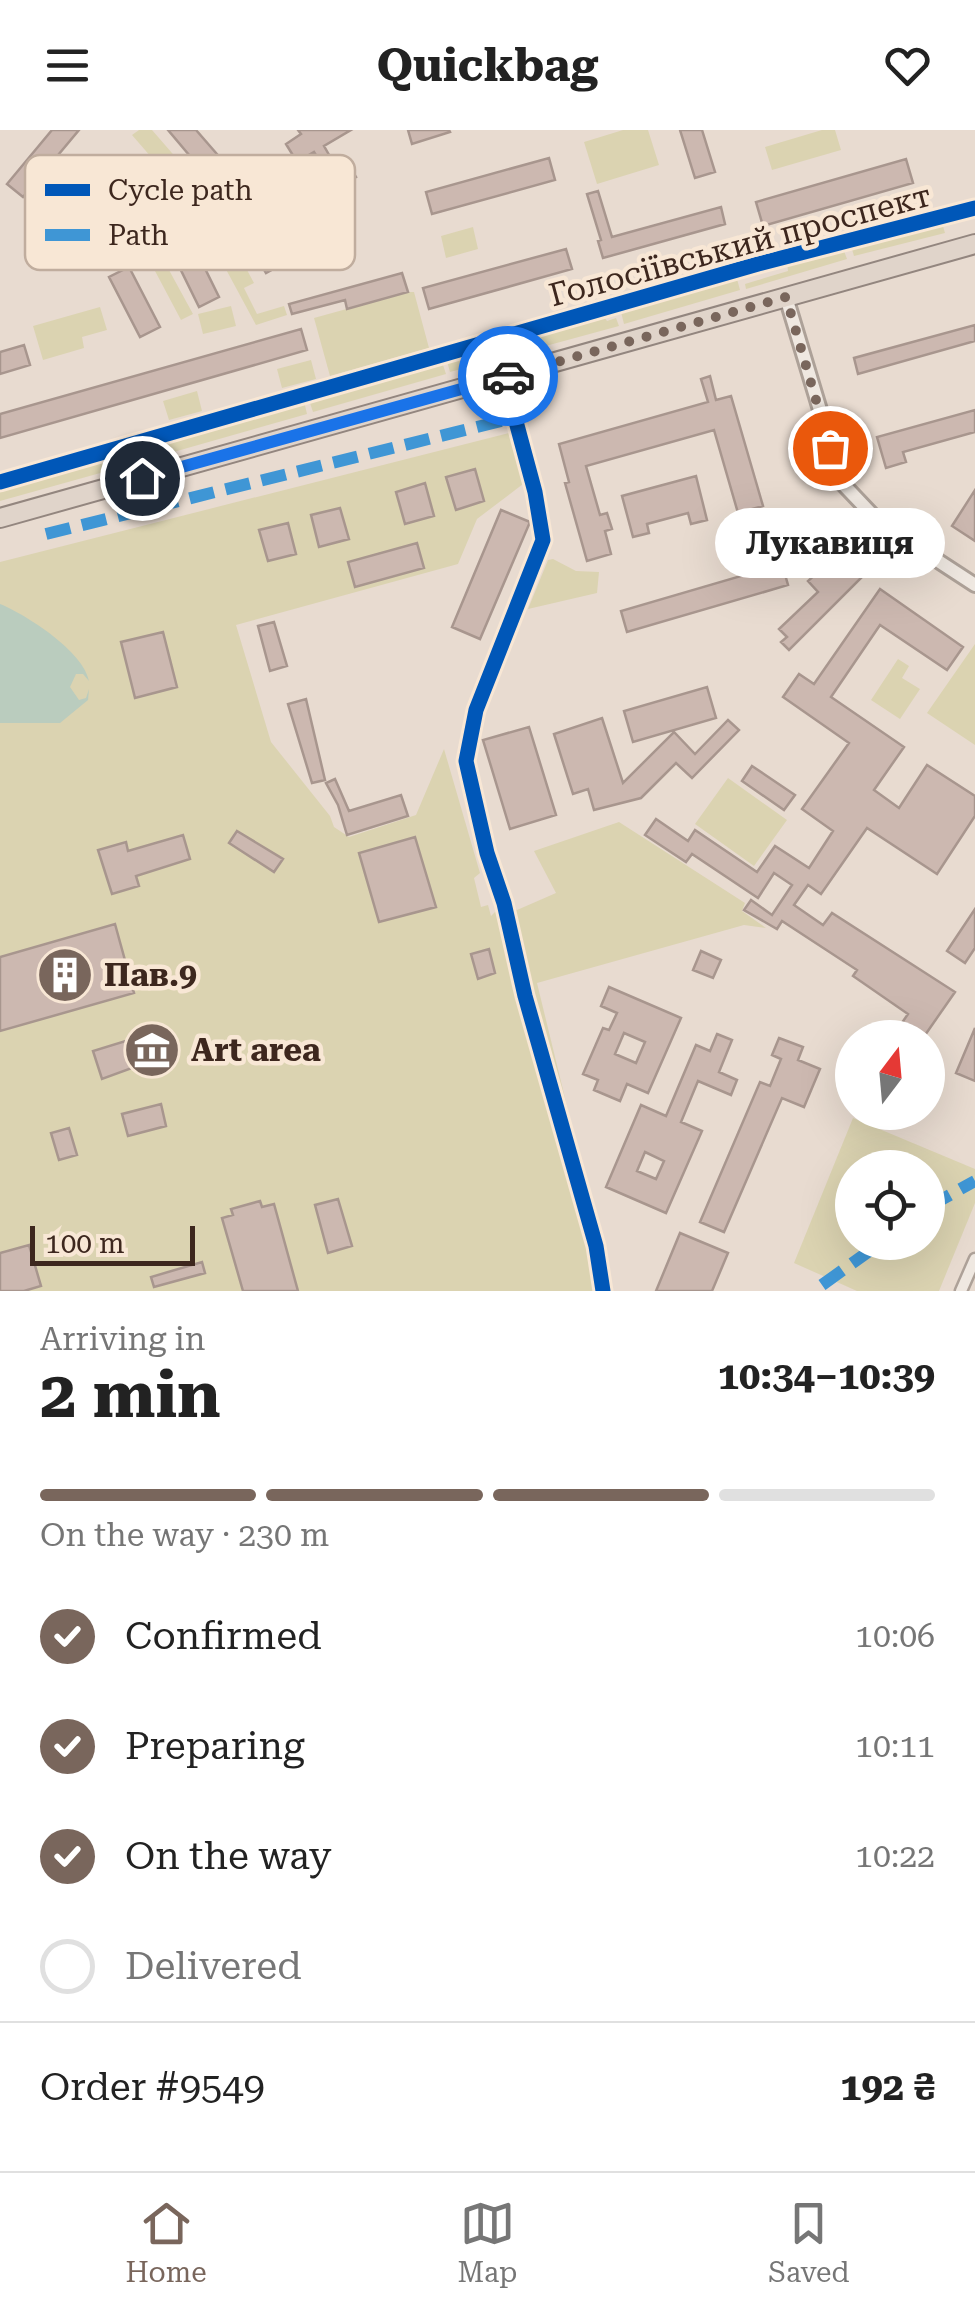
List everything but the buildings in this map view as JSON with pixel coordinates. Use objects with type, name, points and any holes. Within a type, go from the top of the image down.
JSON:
[{"type":"highway","name":"Голосіївський проспект","points":[[4,518],[975,244]]},
{"type":"street","name":"Голосіївський проспект","points":[[0,482],[758,264],[975,208]]},
{"type":"street","points":[[786,297],[842,484],[880,523],[975,585]]},
{"type":"street","points":[[504,377],[536,492],[543,540],[476,710],[466,761],[525,996],[596,1246],[603,1291]]},
{"type":"street","points":[[962,1291],[975,1259]]},
{"type":"shaded area","points":[[139,130],[152,130],[174,155],[149,155],[132,135]]},
{"type":"shaded area","points":[[623,130],[648,130],[659,165],[597,184],[584,142]]},
{"type":"shaded area","points":[[822,130],[835,130],[841,150],[772,170],[765,147]]},
{"type":"shaded area","points":[[942,223],[945,233],[854,256],[851,246]]},
{"type":"shaded area","points":[[473,227],[478,249],[446,258],[441,236]]},
{"type":"shaded area","points":[[843,248],[847,259],[746,289],[745,284],[788,271],[787,263]]},
{"type":"shaded area","points":[[154,270],[169,270],[193,314],[181,320]]},
{"type":"shaded area","points":[[226,270],[247,270],[254,283],[244,288],[257,314],[284,306],[287,315],[256,325]]},
{"type":"shaded area","points":[[737,279],[740,290],[624,324],[621,312]]},
{"type":"shaded area","points":[[414,292],[429,348],[330,376],[314,318]]},
{"type":"shaded area","points":[[231,306],[236,326],[203,334],[198,314]]},
{"type":"shaded area","points":[[100,307],[107,330],[82,337],[84,348],[43,360],[33,326]]},
{"type":"shaded area","points":[[604,317],[607,321],[616,318],[619,326],[450,372],[447,361]]},
{"type":"shaded area","points":[[311,360],[316,379],[282,388],[277,369]]},
{"type":"shaded area","points":[[442,362],[446,374],[313,412],[309,400]]},
{"type":"shaded area","points":[[197,391],[202,411],[169,420],[163,401]]},
{"type":"shaded area","points":[[304,401],[307,414],[170,453],[155,442]]},
{"type":"shaded area","points":[[509,433],[523,484],[477,519],[458,564],[236,625],[271,742],[330,816],[334,827],[349,837],[416,815],[444,749],[480,873],[474,878],[481,907],[488,905],[491,916],[504,903],[517,910],[556,893],[534,851],[619,822],[745,903],[742,911],[766,928],[744,925],[537,983],[612,1291],[0,1291],[0,562]]},
{"type":"shaded area","points":[[141,447],[143,451],[152,451],[154,458],[0,501],[0,487]]},
{"type":"shaded area","points":[[548,560],[576,571],[599,572],[597,593],[528,609]]},
{"type":"shaded area","points":[[0,604],[53,636],[85,670],[89,681],[83,674],[76,674],[70,687],[79,700],[86,698],[89,689],[88,700],[60,723],[0,723]]},
{"type":"shaded area","points":[[975,644],[975,745],[927,713]]},
{"type":"shaded area","points":[[898,659],[909,666],[902,678],[920,689],[900,719],[871,700]]},
{"type":"shaded area","points":[[728,778],[787,820],[754,866],[695,824]]},
{"type":"shaded area","points":[[848,1130],[882,1130],[930,1150],[840,1150]]},
{"type":"shaded area","points":[[945,1156],[975,1169],[975,1203],[939,1291],[857,1291],[794,1263],[835,1162],[835,1260],[945,1260]]},
{"type":"marked path","points":[[46,534],[505,420]]},
{"type":"marked path","points":[[945,1198],[975,1181]]},
{"type":"marked path","points":[[822,1285],[857,1260]]},
{"type":"cycle path","points":[[0,482],[758,264],[975,208]]},
{"type":"cycle path","points":[[504,377],[535,492],[543,540],[476,710],[466,761],[525,996],[596,1246],[603,1291]]},
{"type":"way so far","points":[[508,376],[786,297],[830,448]]},
{"type":"place","name":"Лукавиця","points":[[830,448]]},
{"type":"place","name":"Пав.9","points":[[65,975]]},
{"type":"place","name":"Art area","points":[[152,1050]]},
{"type":"route","points":[[142,478],[508,376]]}]
